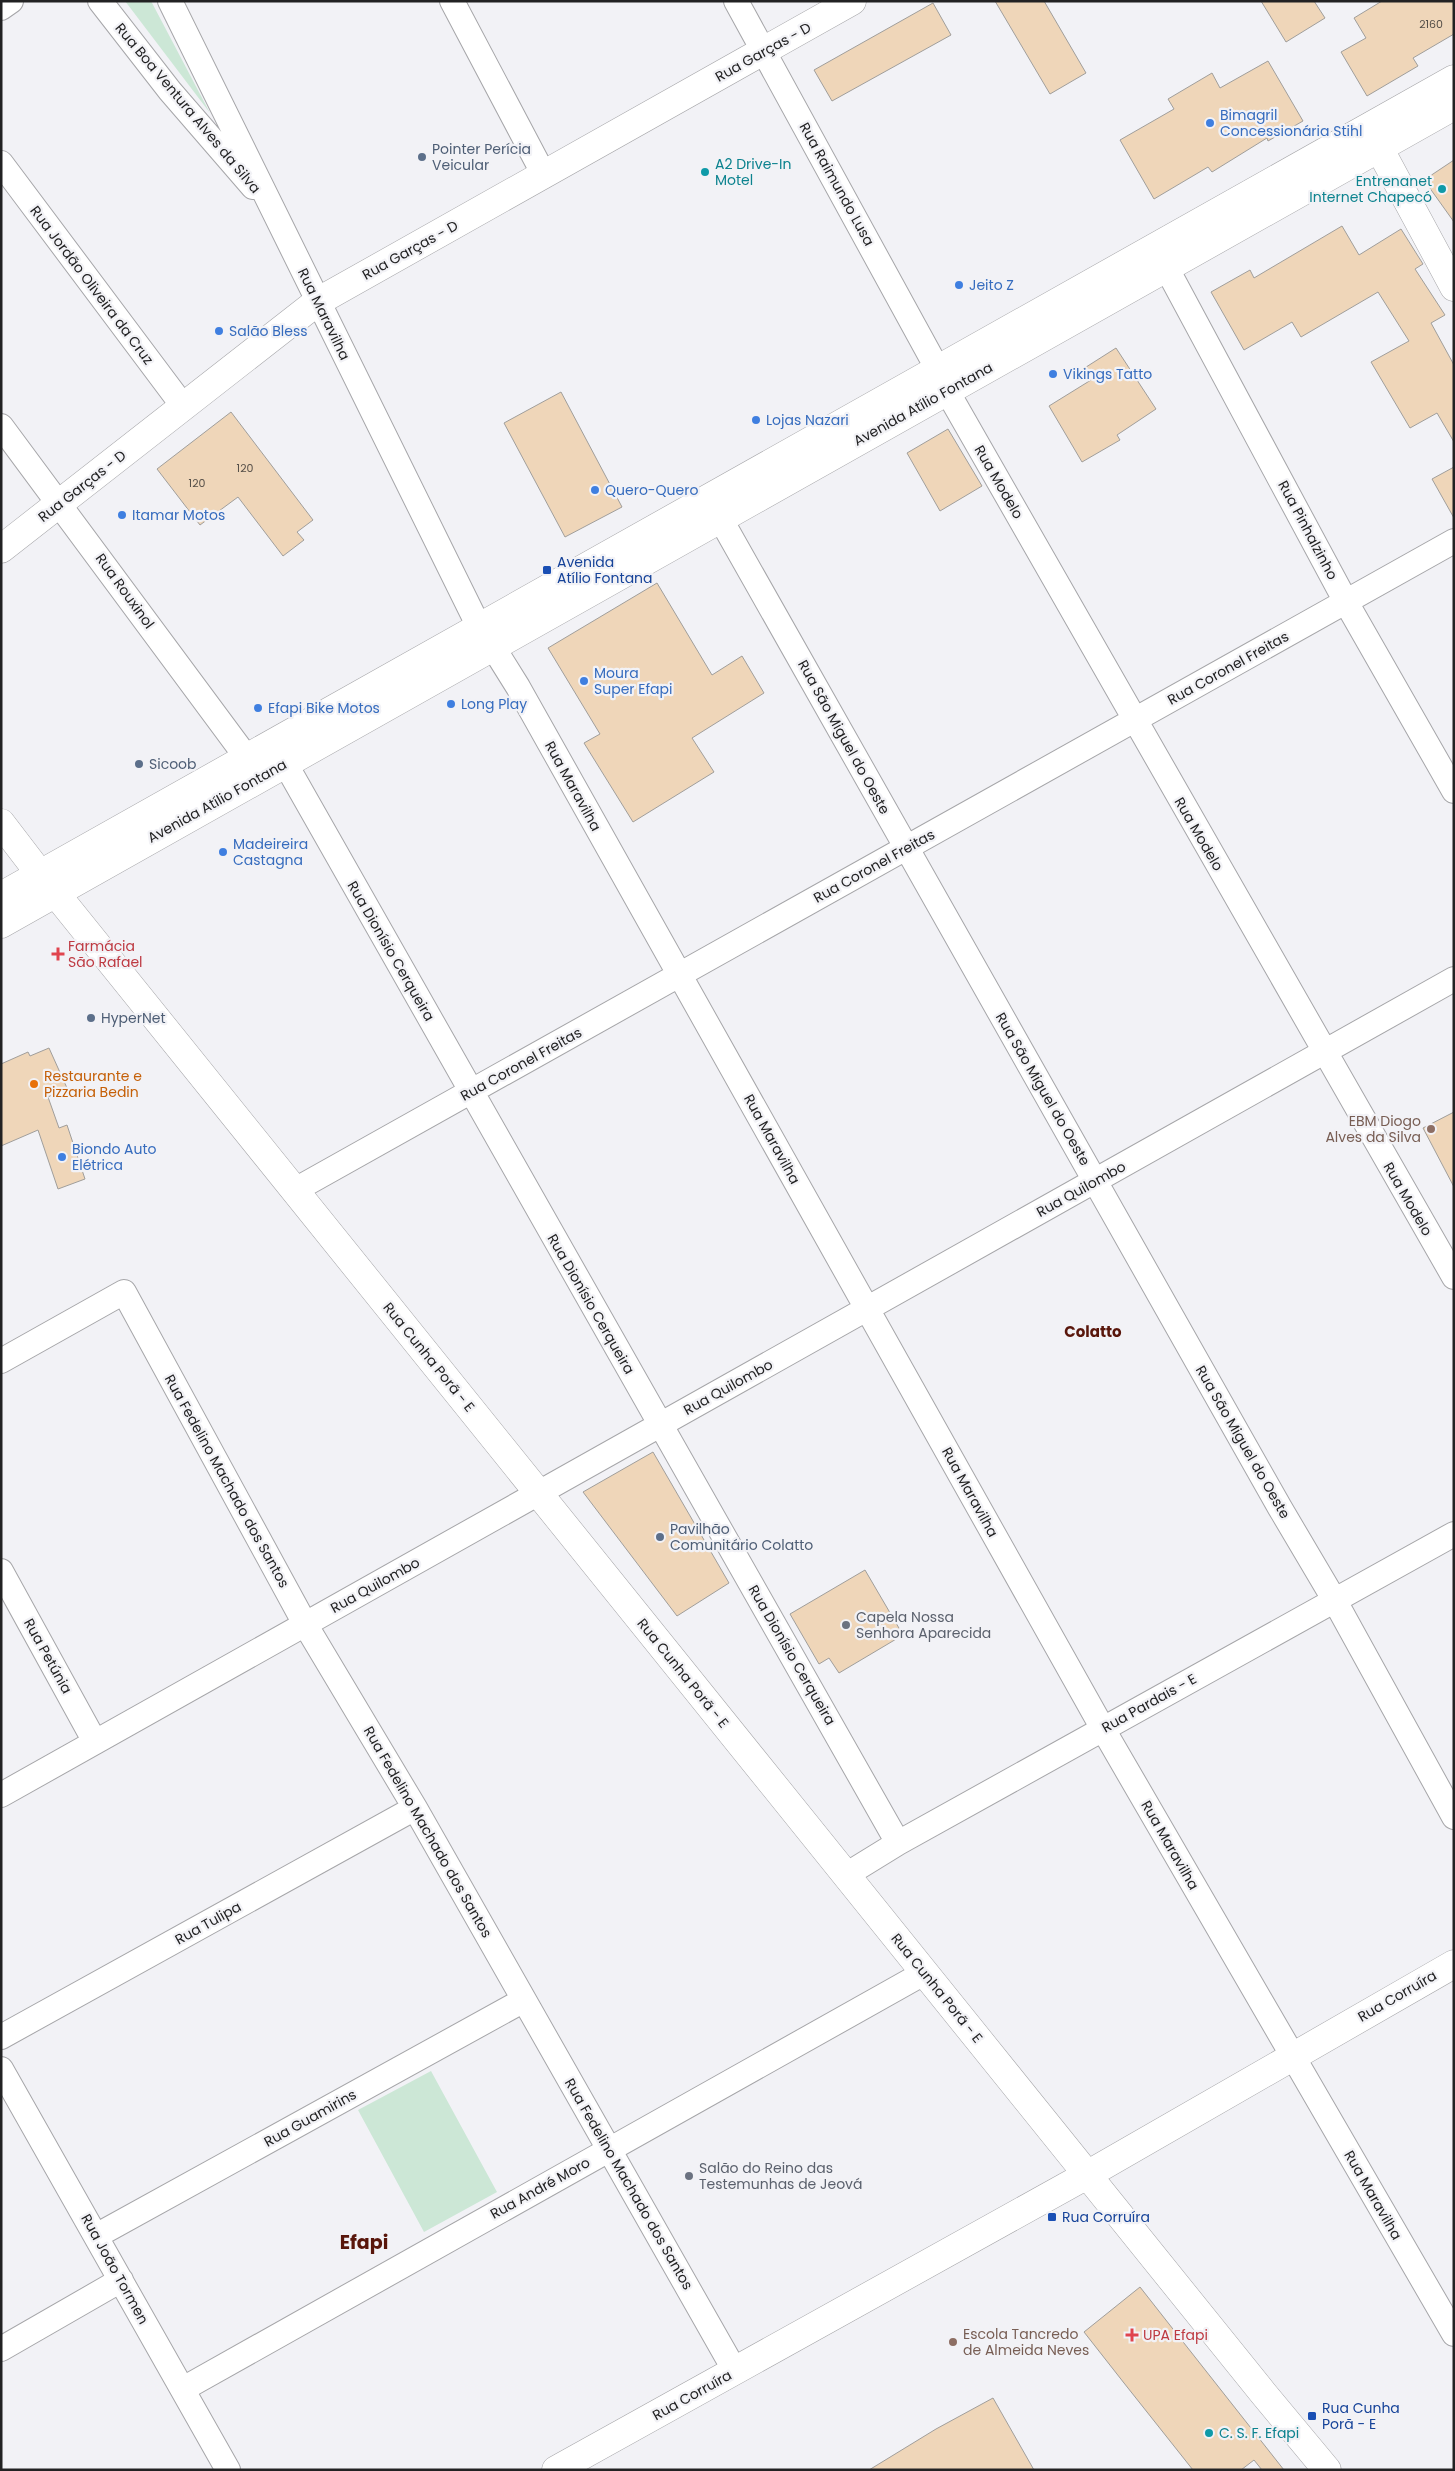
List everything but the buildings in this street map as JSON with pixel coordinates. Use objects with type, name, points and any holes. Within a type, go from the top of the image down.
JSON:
[{"type":"street","points":[[1,8],[10,1]]},
{"type":"street","name":"Rua Boa Ventura Alves da Silva","points":[[100,1],[170,92],[276,214]]},
{"type":"street","name":"Rua Maravilha","points":[[170,1],[276,214],[317,302],[486,637],[518,687],[1103,1729],[1454,2334]]},
{"type":"street","points":[[452,1],[544,175]]},
{"type":"street","name":"Rua Raimundo Lusa","points":[[736,1],[942,379]]},
{"type":"street","name":"Rua Garças - D","points":[[1,549],[317,302],[852,1]]},
{"type":"street","name":"Avenida Atílio Fontana","points":[[1,924],[48,883],[247,758],[720,518],[942,379],[1166,268],[1373,138],[1454,79]]},
{"type":"street","name":"Avenida Atílio Fontana","points":[[1,896],[48,883],[285,763],[486,637],[942,379],[1373,138],[1454,106]]},
{"type":"street","points":[[1373,138],[1454,287]]},
{"type":"street","name":"Rua Jordão Oliveira da Cruz","points":[[1,163],[183,406]]},
{"type":"street","name":"Rua Pinhalzinho","points":[[1166,268],[1346,602],[1454,791]]},
{"type":"street","name":"Rua Modelo","points":[[942,379],[1134,721],[1454,1277]]},
{"type":"street","name":"Rua Rouxinol","points":[[1,426],[60,503],[247,758]]},
{"type":"street","name":"Rua São Miguel do Oeste","points":[[720,518],[1280,1508],[1335,1601],[1454,1817]]},
{"type":"street","name":"Rua Coronel Freitas","points":[[295,1190],[1454,541]]},
{"type":"street","name":"Rua Dionísio Cerqueira","points":[[285,763],[898,1843]]},
{"type":"street","name":"Rua Cunha Porã - E","points":[[1,822],[924,1973],[1327,2470]]},
{"type":"street","name":"Rua Quilombo","points":[[1,1795],[1454,979]]},
{"type":"street","name":"Rua Fedelino Machado dos Santos","points":[[1,1361],[124,1292],[305,1624],[415,1808],[735,2371]]},
{"type":"street","name":"Rua Pardais - E","points":[[846,1875],[898,1843],[1454,1534]]},
{"type":"street","name":"Rua Petúnia","points":[[1,1571],[94,1742]]},
{"type":"street","name":"Rua Tulipa","points":[[1,2038],[415,1808]]},
{"type":"street","name":"Rua Corruíra","points":[[556,2470],[1087,2175],[1454,1964]]},
{"type":"street","name":"Rua André Moro","points":[[183,2390],[924,1973]]},
{"type":"street","name":"Rua Guamirins","points":[[96,2236],[524,2000]]},
{"type":"street","name":"Rua João Tormen","points":[[1,2069],[228,2470]]},
{"type":"street","points":[[1,2348],[121,2280]]},
{"type":"green space","points":[[125,1],[151,1],[210,113]]},
{"type":"green space","points":[[431,2071],[497,2192],[424,2232],[358,2110]]},
{"type":"place","name":"Bimagril Concessionária Stihl","points":[[1210,123]]},
{"type":"place","name":"Pointer Perícia Veicular","points":[[422,157]]},
{"type":"place","name":"A2 Drive-In Motel","points":[[705,172]]},
{"type":"place","name":"Entrenanet Internet Chapecó","points":[[1442,189]]},
{"type":"place","name":"Jeito Z","points":[[959,285]]},
{"type":"place","name":"Salão Bless","points":[[219,331]]},
{"type":"place","name":"Vikings Tatto","points":[[1053,374]]},
{"type":"place","name":"Lojas Nazari","points":[[756,420]]},
{"type":"place","name":"Quero-Quero","points":[[595,490]]},
{"type":"place","name":"Itamar Motos","points":[[122,515]]},
{"type":"place","name":"Avenida Atílio Fontana","points":[[547,570]]},
{"type":"place","name":"Moura Super Efapi","points":[[584,681]]},
{"type":"place","name":"Long Play","points":[[451,704]]},
{"type":"place","name":"Efapi Bike Motos","points":[[258,708]]},
{"type":"place","name":"Sicoob","points":[[139,764]]},
{"type":"place","name":"Madeireira Castagna","points":[[223,852]]},
{"type":"place","name":"Farmácia São Rafael","points":[[58,954]]},
{"type":"place","name":"HyperNet","points":[[91,1018]]},
{"type":"place","name":"Restaurante e Pizzaria Bedin","points":[[34,1084]]},
{"type":"place","name":"EBM Diogo Alves da Silva","points":[[1431,1129]]},
{"type":"place","name":"Biondo Auto Elétrica","points":[[62,1157]]},
{"type":"place","name":"Pavilhão Comunitário Colatto","points":[[660,1537]]},
{"type":"place","name":"Capela Nossa Senhora Aparecida","points":[[846,1625]]},
{"type":"place","name":"Salão do Reino das Testemunhas de Jeová","points":[[689,2176]]},
{"type":"place","name":"Rua Corruíra","points":[[1052,2217]]},
{"type":"place","name":"UPA Efapi","points":[[1132,2335]]},
{"type":"place","name":"Escola Tancredo de Almeida Neves","points":[[953,2342]]},
{"type":"place","name":"Rua Cunha Porã - E","points":[[1312,2416]]},
{"type":"place","name":"C. S. F. Efapi","points":[[1209,2433]]},
{"type":"district","name":"Colatto","points":[[1093,1331]]},
{"type":"district","name":"Efapi","points":[[364,2242]]}]
